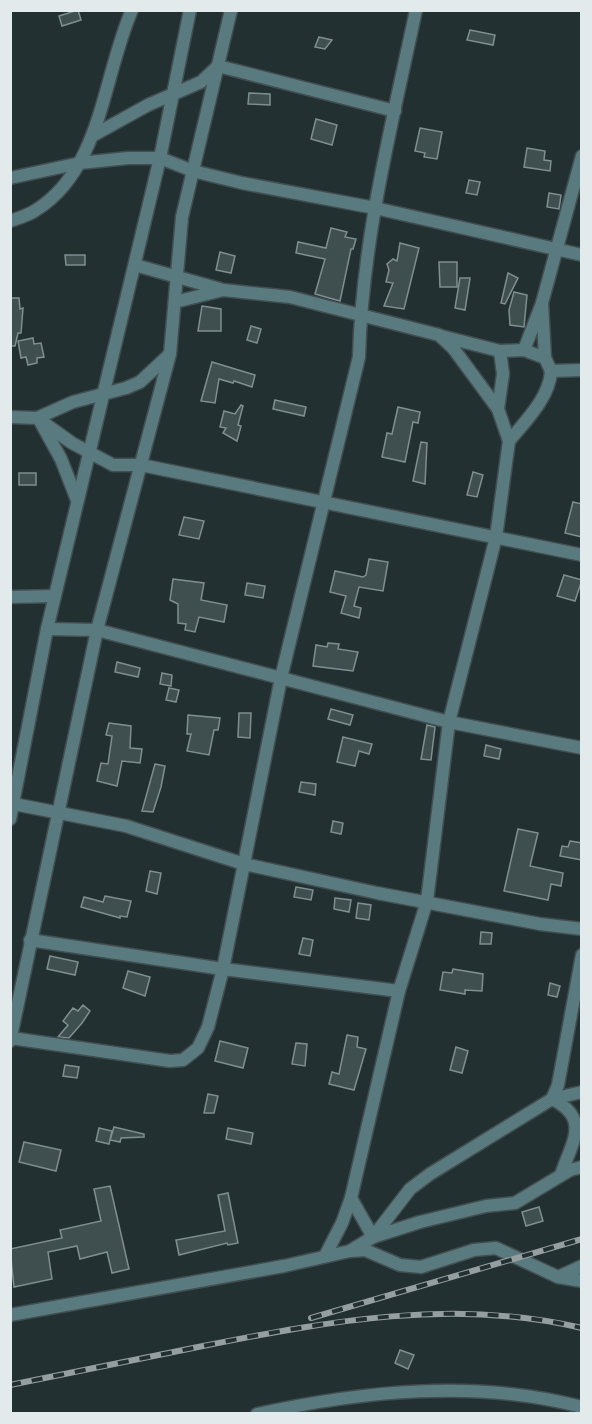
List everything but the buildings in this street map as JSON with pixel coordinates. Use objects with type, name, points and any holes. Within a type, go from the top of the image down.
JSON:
[{"type":"street","points":[[10,221],[36,210],[60,190],[80,164],[92,136],[118,41],[132,10]]},
{"type":"street","points":[[10,819],[14,804],[15,779],[55,596],[160,158],[190,10]]},
{"type":"street","points":[[231,10],[182,217],[170,354],[97,630],[30,940],[11,1040],[170,1061],[183,1060],[198,1048],[208,1027],[223,969],[281,678],[359,357],[360,314],[375,208],[416,10]]},
{"type":"street","points":[[92,136],[148,105],[201,82],[218,66]]},
{"type":"street","points":[[218,66],[395,111]]},
{"type":"street","points":[[524,350],[542,303],[582,156]]},
{"type":"street","points":[[10,178],[80,164],[128,158],[160,158],[193,171],[242,183],[375,208],[582,255]]},
{"type":"street","points":[[135,265],[223,290],[290,297],[500,351],[524,350],[545,358]]},
{"type":"street","points":[[175,302],[223,290]]},
{"type":"street","points":[[509,441],[540,401],[550,378],[551,371],[545,358],[542,303]]},
{"type":"street","points":[[325,1256],[342,1223],[351,1198],[399,991],[427,901],[449,722],[496,537],[509,441],[498,409],[453,348],[439,335]]},
{"type":"street","points":[[498,409],[503,374],[500,351]]},
{"type":"street","points":[[10,417],[38,418],[73,402],[102,396],[140,382],[170,354]]},
{"type":"street","points":[[551,371],[582,370]]},
{"type":"street","points":[[38,418],[72,442],[90,450],[113,465],[141,465],[582,555]]},
{"type":"street","points":[[38,418],[61,459],[78,502]]},
{"type":"street","points":[[10,597],[55,596]]},
{"type":"street","points":[[48,629],[97,630],[449,722],[582,748]]},
{"type":"street","points":[[14,804],[126,826],[244,864],[377,893],[540,924],[582,929]]},
{"type":"street","points":[[30,940],[223,969],[399,991]]},
{"type":"street","points":[[552,1099],[558,1085],[582,955]]},
{"type":"street","points":[[373,1237],[411,1189],[423,1179],[552,1099],[582,1092]]},
{"type":"street","points":[[552,1099],[572,1112],[577,1122],[576,1132],[561,1176]]},
{"type":"street","points":[[350,1251],[373,1237],[420,1222],[476,1208],[515,1203],[561,1176],[582,1167]]},
{"type":"street","points":[[351,1198],[373,1237]]},
{"type":"street","points":[[10,1315],[365,1250],[399,1265],[421,1267],[474,1250],[496,1248],[558,1277],[582,1281]]},
{"type":"street","points":[[558,1277],[582,1266]]},
{"type":"street","points":[[257,1413],[285,1411],[368,1393],[436,1392],[540,1397],[582,1407]]},
{"type":"railway","points":[[311,1318],[582,1239]]},
{"type":"railway","points":[[10,1385],[297,1328],[392,1316],[487,1315],[534,1319],[582,1328]]}]
